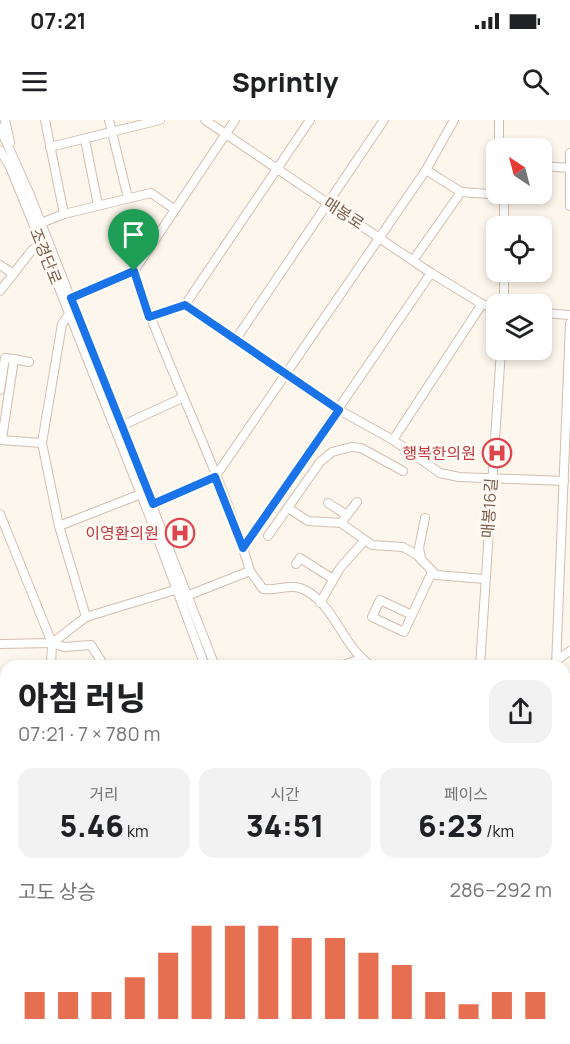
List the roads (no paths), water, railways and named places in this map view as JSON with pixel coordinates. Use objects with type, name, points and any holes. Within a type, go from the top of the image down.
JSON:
[{"type":"street","points":[[4,154],[5,120]]},
{"type":"street","points":[[45,120],[64,214]]},
{"type":"street","points":[[109,120],[128,198]]},
{"type":"street","points":[[50,147],[160,120]]},
{"type":"street","name":"매봉로","points":[[205,120],[414,259],[431,273],[486,305]]},
{"type":"street","points":[[67,299],[134,271],[235,120]]},
{"type":"street","points":[[149,317],[185,305],[310,120]]},
{"type":"street","points":[[236,339],[384,120]]},
{"type":"street","points":[[153,504],[215,477],[426,170],[454,120]]},
{"type":"street","points":[[499,120],[499,138]]},
{"type":"street","name":"조경단로","points":[[0,129],[4,154],[121,426],[213,660]]},
{"type":"street","points":[[85,140],[98,205]]},
{"type":"street","points":[[570,153],[570,206]]},
{"type":"street","name":"조경단로","points":[[4,154],[41,223],[67,299],[69,314],[141,494],[203,660]]},
{"type":"street","points":[[552,167],[570,168]]},
{"type":"street","points":[[426,170],[461,192],[486,193]]},
{"type":"street","points":[[414,259],[461,192]]},
{"type":"street","points":[[41,223],[64,214],[151,193],[174,209]]},
{"type":"street","points":[[0,291],[32,250],[42,246]]},
{"type":"street","points":[[0,265],[12,273]]},
{"type":"street","points":[[134,271],[149,317],[215,477],[250,570],[263,588],[276,591],[287,587],[300,588],[320,603],[359,660]]},
{"type":"street","points":[[243,548],[431,273]]},
{"type":"street","points":[[393,440],[482,304]]},
{"type":"street","points":[[185,305],[339,410],[393,440],[440,473],[490,479],[564,481]]},
{"type":"street","points":[[69,314],[62,324],[42,442],[59,526],[86,617]]},
{"type":"street","points":[[552,314],[570,315]]},
{"type":"street","points":[[557,660],[568,427],[570,323]]},
{"type":"street","points":[[0,390],[2,357],[29,362]]},
{"type":"street","points":[[14,359],[1,439],[42,442]]},
{"type":"street","name":"매봉16길","points":[[480,660],[490,479],[500,360]]},
{"type":"street","points":[[121,426],[182,398]]},
{"type":"street","points":[[268,536],[320,462],[342,449],[361,448],[403,471]]},
{"type":"street","points":[[59,526],[141,494]]},
{"type":"street","points":[[333,502],[347,515]]},
{"type":"street","points":[[341,523],[357,502]]},
{"type":"street","points":[[288,508],[308,520],[341,523],[364,542],[403,548],[420,559],[432,572],[441,576],[484,579]]},
{"type":"street","points":[[0,514],[52,643],[51,660]]},
{"type":"street","points":[[420,559],[419,548],[425,518]]},
{"type":"street","points":[[320,603],[333,579],[364,542]]},
{"type":"street","points":[[296,564],[300,558],[333,579]]},
{"type":"street","points":[[52,643],[86,617],[177,589],[189,595],[250,570]]},
{"type":"street","points":[[412,615],[380,600],[372,617],[404,632],[412,615],[432,572]]},
{"type":"street","points":[[0,644],[52,643],[64,647],[91,645],[100,660]]},
{"type":"place","name":"행복한의원","points":[[497,453]]},
{"type":"place","name":"이영환의원","points":[[180,533]]}]
